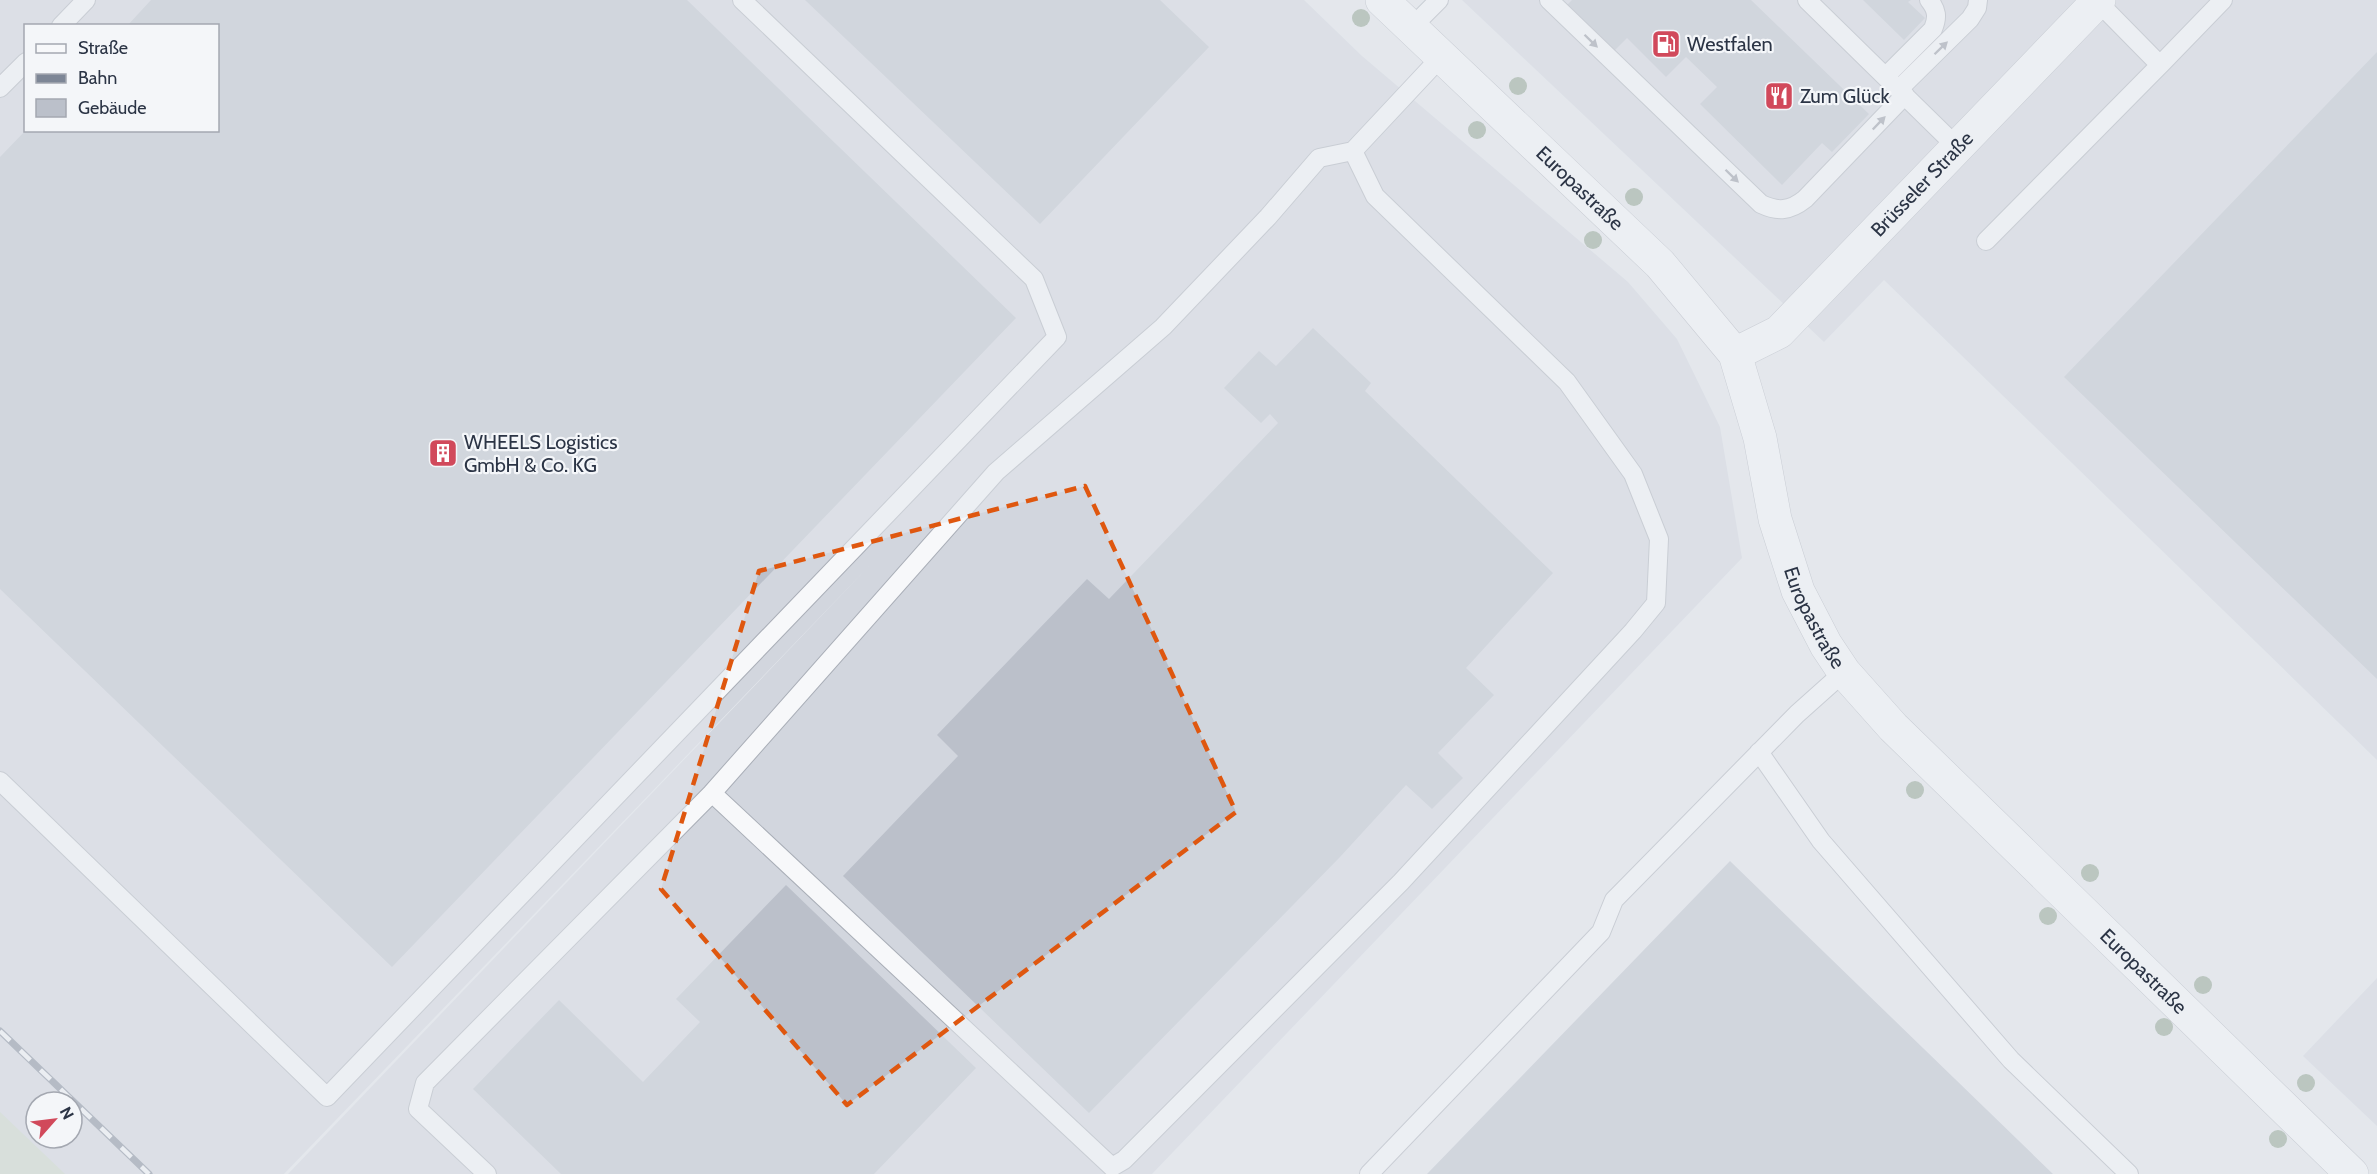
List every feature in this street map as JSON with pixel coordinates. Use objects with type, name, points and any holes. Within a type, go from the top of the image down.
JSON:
[{"type":"street","name":"Europastraße","points":[[1382,0],[1660,264],[1735,354],[1760,438],[1775,519],[1798,591],[1826,645],[1844,672],[1893,727],[2352,1174]]},
{"type":"street","name":"Brüsseler Straße","points":[[1735,354],[1779,332],[2097,0]]},
{"type":"lane","points":[[63,24],[86,0]]},
{"type":"lane","points":[[0,781],[327,1097],[1057,337],[1034,279],[742,0]]},
{"type":"lane","points":[[1411,28],[1439,0]]},
{"type":"lane","points":[[1549,0],[1761,204],[1772,209],[1794,207],[1805,199],[1970,19],[1977,8],[1978,0]]},
{"type":"lane","points":[[1807,0],[1956,146]]},
{"type":"lane","points":[[1886,76],[1933,29],[1937,19],[1935,8],[1929,0]]},
{"type":"lane","points":[[2097,0],[2160,65]]},
{"type":"lane","points":[[1986,241],[2223,0]]},
{"type":"lane","points":[[487,1174],[418,1109],[425,1083],[712,793],[996,472],[1164,327],[1268,217],[1319,158],[1353,151],[1441,57]]},
{"type":"lane","points":[[0,88],[24,64]]},
{"type":"lane","points":[[712,793],[1108,1170],[1124,1160],[1401,882],[1633,631],[1656,603],[1659,538],[1633,474],[1567,382],[1375,196],[1353,151]]},
{"type":"lane","points":[[1369,1174],[1601,932],[1614,900],[1816,696],[1844,672]]},
{"type":"lane","points":[[1760,752],[1821,841],[2011,1060],[2129,1174]]},
{"type":"highlighted area","points":[[1085,486],[1236,812],[847,1105],[661,889],[759,571]]},
{"type":"shaded area","points":[[0,0],[1304,0],[1362,56],[1628,282],[1677,339],[1720,427],[1742,558],[1152,1174],[288,1174],[871,564],[284,1174],[0,1174]]},
{"type":"shaded area","points":[[1462,0],[2377,0],[2377,760],[1884,280],[1824,342]]},
{"type":"shaded area","points":[[2377,978],[2377,1126],[2303,1056]]},
{"type":"green space","points":[[0,1112],[24,1135],[24,1150],[40,1150],[65,1174],[0,1174]]},
{"type":"building","name":"WHEELS Logistics GmbH & Co. KG","points":[[151,0],[687,0],[1016,318],[392,967],[0,589],[0,157],[24,132],[219,132],[219,24],[129,24]]},
{"type":"building","points":[[805,0],[1160,0],[1209,47],[1040,224]]},
{"type":"building","name":"Zum Glück","points":[[1572,0],[1751,0],[1869,114],[1832,152],[1822,143],[1782,185],[1700,104],[1717,87],[1686,57],[1666,77],[1627,38],[1614,51],[1567,5]]},
{"type":"building","points":[[1863,0],[1911,0],[1908,2],[1925,18],[1904,40]]},
{"type":"building","points":[[2377,52],[2377,679],[2064,377]]},
{"type":"building","points":[[1313,328],[1371,383],[1365,391],[1553,573],[1466,668],[1494,695],[1438,753],[1463,778],[1432,809],[1406,785],[1340,857],[1089,1113],[843,876],[958,756],[937,735],[1087,579],[1109,599],[1278,423],[1270,414],[1261,423],[1224,388],[1259,351],[1276,366]]},
{"type":"building","points":[[1730,861],[2053,1174],[1427,1174]]},
{"type":"building","points":[[786,885],[976,1068],[874,1174],[561,1174],[473,1089],[559,1000],[643,1082],[700,1022],[676,999]]},
{"type":"railway","points":[[0,1031],[149,1174]]},
{"type":"place","name":"Westfalen","points":[[1666,44]]},
{"type":"place","name":"Zum Glück","points":[[1779,96]]},
{"type":"place","name":"WHEELS Logistics GmbH & Co. KG","points":[[443,453]]}]
